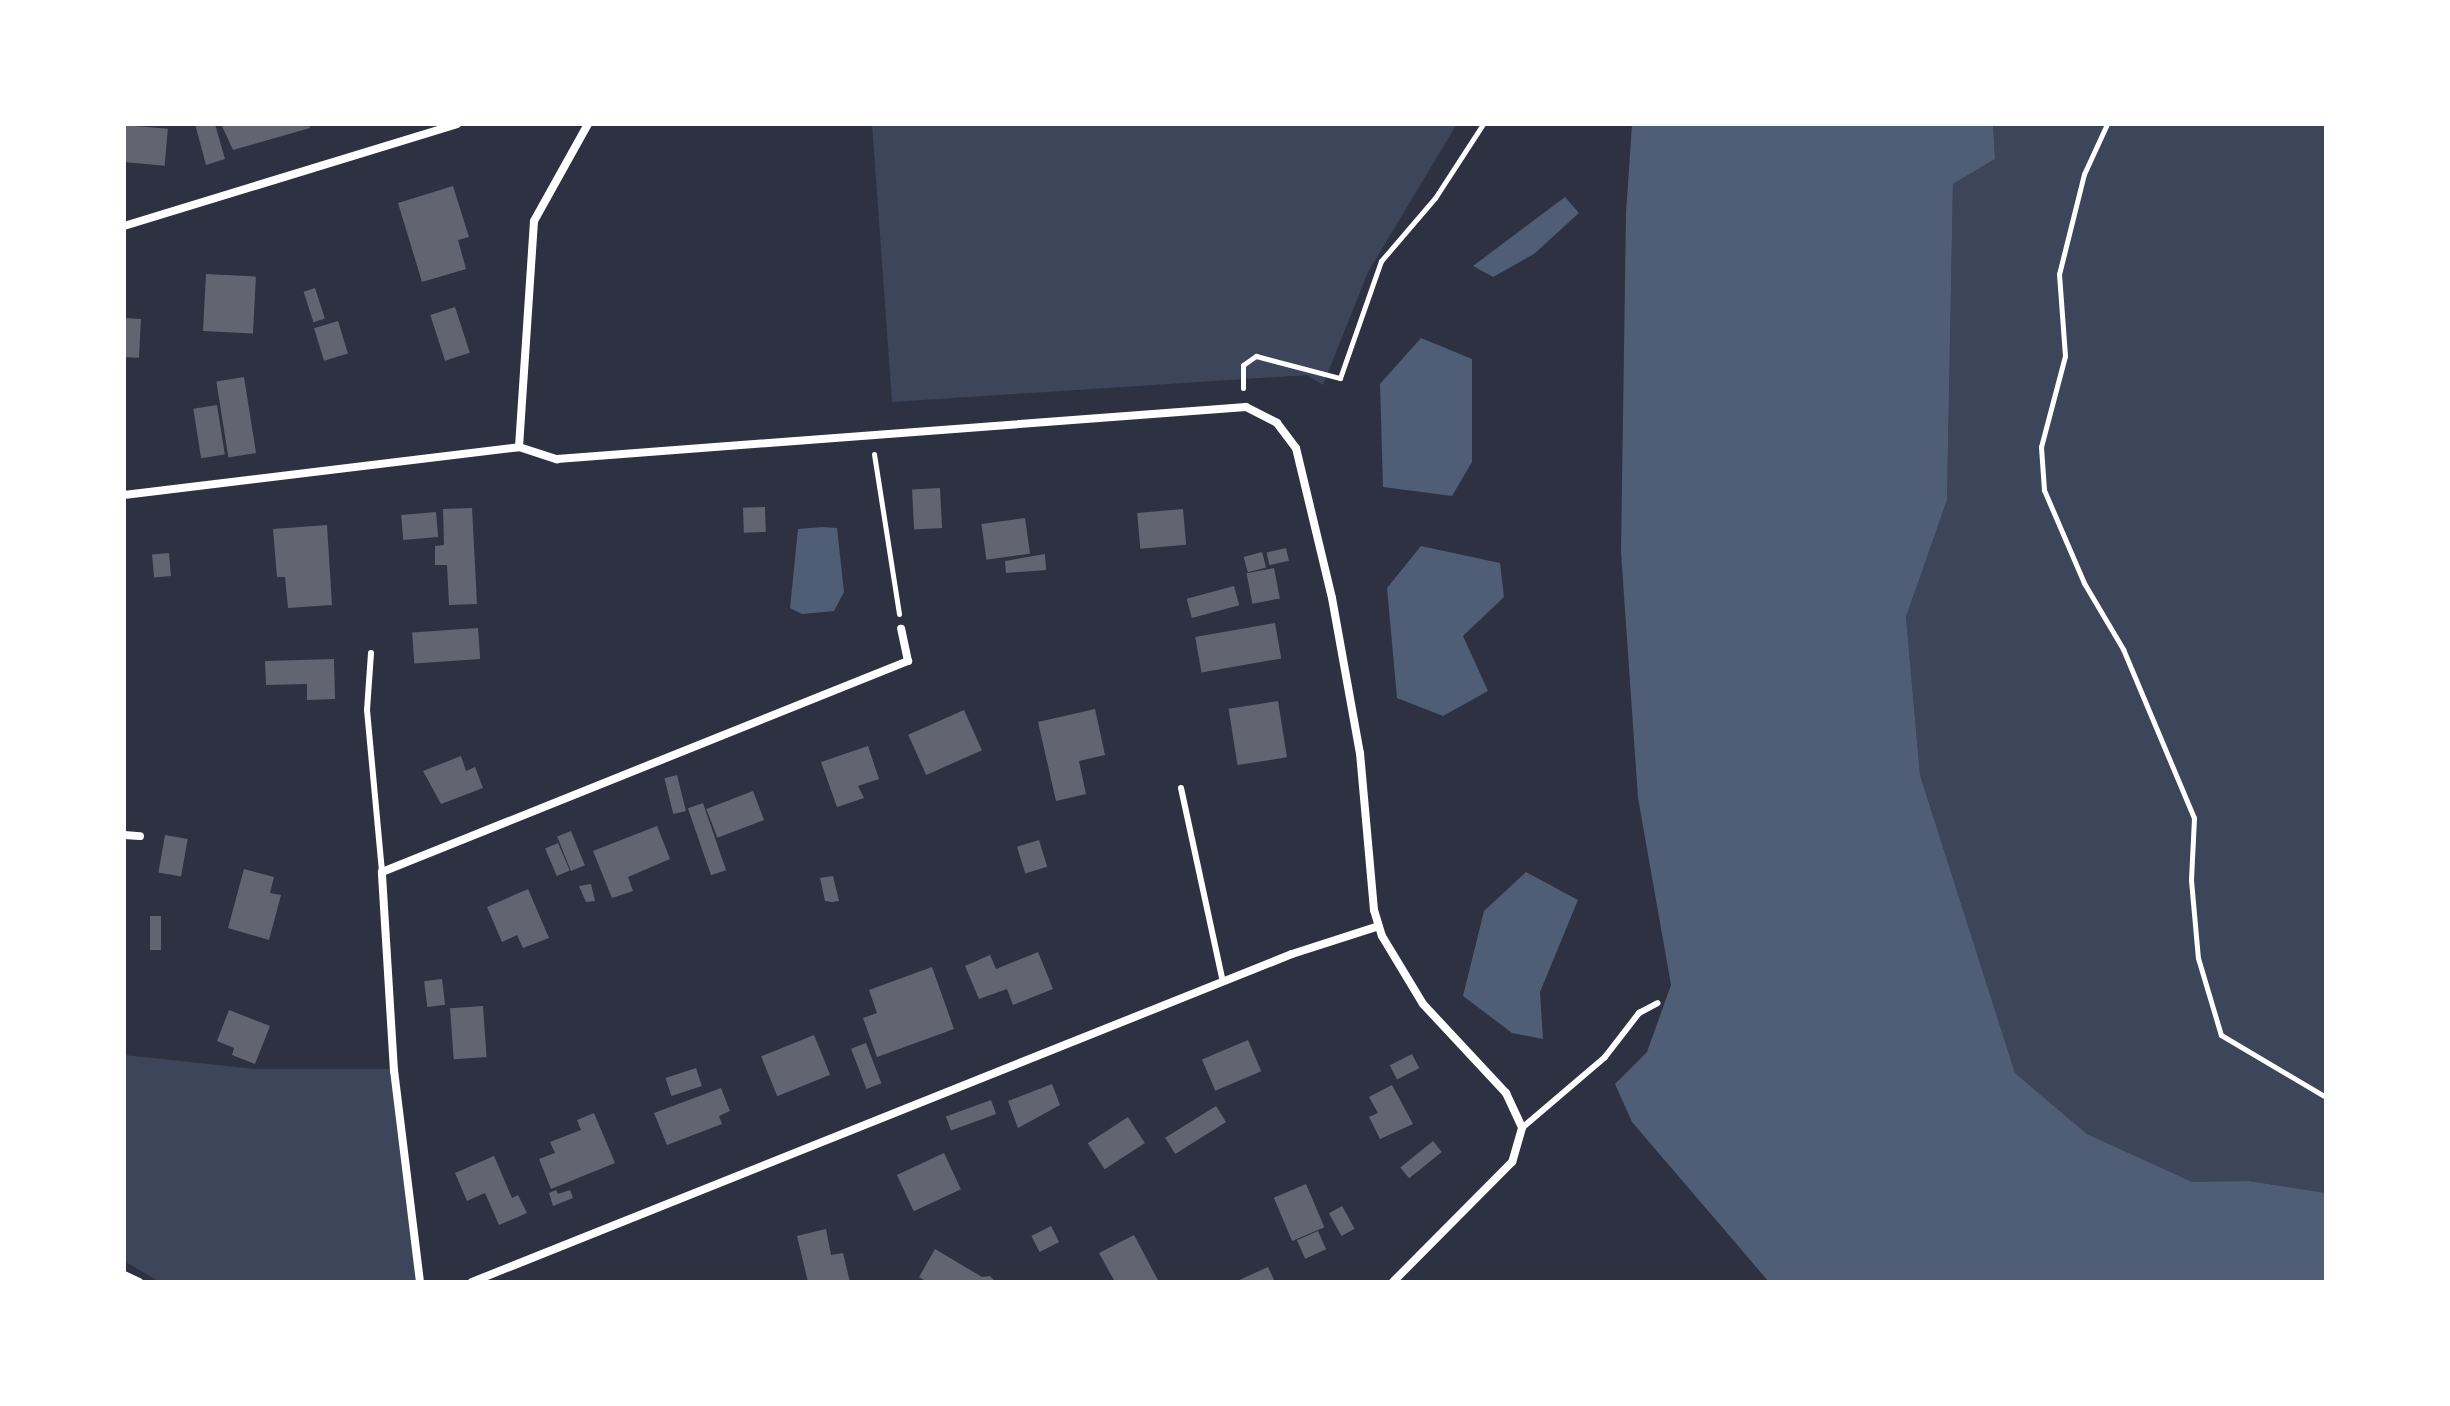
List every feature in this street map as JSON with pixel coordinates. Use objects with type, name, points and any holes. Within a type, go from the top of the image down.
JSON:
[{"type":"street","points":[[124,226],[457,124]]},
{"type":"street","points":[[519,447],[534,221],[588,124]]},
{"type":"street","points":[[124,495],[519,447],[557,459],[1246,407],[1277,423],[1296,448],[1332,598],[1360,753],[1379,926],[1423,1004],[1506,1093],[1522,1128],[1512,1162],[1393,1282]]},
{"type":"street","points":[[420,1282],[394,1071],[382,872],[908,661],[901,629]]},
{"type":"street","points":[[124,835],[140,836]]},
{"type":"street","points":[[472,1282],[1223,982],[1379,926]]},
{"type":"street","points":[[124,1275],[139,1282]]},
{"type":"lane","points":[[371,653],[367,710],[382,872]]},
{"type":"lane","points":[[1181,788],[1223,982]]},
{"type":"lane","points":[[1522,1128],[1605,1057],[1639,1013],[1658,1003]]},
{"type":"path","points":[[1243,389],[1243,365],[1256,356],[1340,378],[1381,261],[1435,198],[1483,124]]},
{"type":"path","points":[[2107,124],[2084,174],[2059,274],[2065,356],[2043,433],[2044,490],[2084,583],[2123,649],[2194,818],[2191,880],[2198,958],[2221,1035],[2326,1097]]},
{"type":"path","points":[[871,433],[901,629]]},
{"type":"shaded area","points":[[872,124],[1457,124],[1368,272],[1323,385],[1307,375],[892,402]]},
{"type":"shaded area","points":[[1632,124],[1993,124],[1995,159],[1953,184],[1947,500],[1906,617],[1920,775],[2015,1073],[2087,1134],[2192,1182],[2249,1181],[2326,1193],[2326,1282],[1769,1282],[1632,1122],[1615,1084],[1647,1052],[1671,985],[1638,798],[1621,552],[1626,213]]},
{"type":"shaded area","points":[[1993,124],[2326,124],[2326,1193],[2249,1181],[2192,1183],[2087,1134],[2015,1073],[1920,775],[1906,617],[1947,500],[1953,184],[1995,159]]},
{"type":"shaded area","points":[[1565,197],[1579,213],[1534,254],[1493,277],[1473,266]]},
{"type":"shaded area","points":[[1421,338],[1472,359],[1472,462],[1452,496],[1383,487],[1380,384]]},
{"type":"shaded area","points":[[837,528],[844,592],[834,611],[802,614],[790,608],[798,529]]},
{"type":"shaded area","points":[[1421,546],[1500,563],[1504,597],[1463,636],[1488,691],[1443,716],[1397,698],[1387,588]]},
{"type":"shaded area","points":[[1526,872],[1578,900],[1540,992],[1543,1039],[1512,1033],[1463,996],[1484,911]]},
{"type":"shaded area","points":[[124,1055],[255,1069],[395,1069],[418,1282],[160,1282],[124,1261]]},
{"type":"building","points":[[195,124],[215,124],[225,159],[206,165]]},
{"type":"building","points":[[221,124],[309,124],[310,128],[233,150]]},
{"type":"building","points":[[124,125],[168,129],[165,166],[124,162]]},
{"type":"building","points":[[453,186],[469,237],[458,240],[466,269],[422,282],[398,203]]},
{"type":"building","points":[[206,274],[256,277],[253,334],[203,331]]},
{"type":"building","points":[[315,288],[325,318],[313,322],[304,292]]},
{"type":"building","points":[[455,307],[470,353],[445,361],[430,315]]},
{"type":"building","points":[[124,318],[141,319],[139,358],[124,357]]},
{"type":"building","points":[[338,321],[348,354],[324,361],[314,328]]},
{"type":"building","points":[[244,377],[256,453],[228,457],[216,381]]},
{"type":"building","points":[[217,405],[225,454],[201,458],[193,409]]},
{"type":"building","points":[[940,488],[942,528],[914,529],[912,489]]},
{"type":"building","points":[[765,507],[766,532],[744,533],[743,508]]},
{"type":"building","points":[[472,508],[477,604],[449,605],[447,565],[435,565],[435,546],[444,545],[443,509]]},
{"type":"building","points":[[1183,509],[1186,545],[1140,549],[1137,513]]},
{"type":"building","points":[[436,512],[438,537],[403,540],[401,515]]},
{"type":"building","points":[[1025,518],[1030,554],[986,560],[981,524]]},
{"type":"building","points":[[327,525],[332,605],[288,608],[285,577],[277,577],[273,529]]},
{"type":"building","points":[[1286,548],[1289,561],[1269,565],[1267,552]]},
{"type":"building","points":[[1262,552],[1266,567],[1248,572],[1244,557]]},
{"type":"building","points":[[169,553],[171,576],[154,577],[152,554]]},
{"type":"building","points":[[1045,554],[1046,570],[1006,573],[1005,561]]},
{"type":"building","points":[[1274,568],[1280,598],[1252,604],[1247,573]]},
{"type":"building","points":[[1234,586],[1239,605],[1192,618],[1187,599]]},
{"type":"building","points":[[1275,623],[1281,658],[1201,673],[1195,637]]},
{"type":"building","points":[[478,628],[480,659],[414,664],[412,633]]},
{"type":"building","points":[[334,659],[335,699],[307,700],[307,684],[266,685],[265,661]]},
{"type":"building","points":[[1278,701],[1287,757],[1238,765],[1229,709]]},
{"type":"building","points":[[1095,709],[1105,755],[1079,761],[1086,794],[1056,801],[1038,722]]},
{"type":"building","points":[[964,710],[982,750],[926,775],[908,735]]},
{"type":"building","points":[[868,746],[879,779],[858,786],[864,798],[837,807],[821,762]]},
{"type":"building","points":[[461,756],[466,771],[475,767],[483,788],[441,804],[423,771]]},
{"type":"building","points":[[677,775],[686,811],[673,814],[664,778]]},
{"type":"building","points":[[753,791],[764,820],[717,838],[706,809]]},
{"type":"building","points":[[703,803],[726,870],[711,875],[688,808]]},
{"type":"building","points":[[657,826],[670,859],[628,877],[633,891],[612,898],[593,851]]},
{"type":"building","points":[[571,831],[585,865],[571,871],[557,837]]},
{"type":"building","points":[[165,835],[188,839],[181,876],[158,872]]},
{"type":"building","points":[[1039,840],[1047,867],[1025,874],[1017,847]]},
{"type":"building","points":[[558,843],[570,871],[557,876],[545,848]]},
{"type":"building","points":[[244,869],[274,877],[270,893],[281,895],[269,940],[228,928]]},
{"type":"building","points":[[833,876],[839,901],[825,901],[820,878]]},
{"type":"building","points":[[591,884],[595,901],[586,902],[579,886]]},
{"type":"building","points":[[528,889],[549,938],[523,948],[517,935],[502,942],[487,907]]},
{"type":"building","points":[[150,916],[161,916],[161,950],[150,950]]},
{"type":"building","points":[[1038,952],[1053,989],[1013,1005],[1007,989],[979,999],[965,966],[990,955],[996,969]]},
{"type":"building","points":[[932,967],[954,1029],[877,1057],[863,1018],[877,1013],[869,990]]},
{"type":"building","points":[[442,979],[445,1005],[427,1007],[424,981]]},
{"type":"building","points":[[483,1006],[487,1057],[454,1059],[450,1008]]},
{"type":"building","points":[[229,1010],[270,1026],[255,1064],[232,1055],[234,1048],[217,1041]]},
{"type":"building","points":[[814,1035],[830,1075],[777,1096],[761,1056]]},
{"type":"building","points":[[1248,1040],[1261,1071],[1215,1091],[1202,1060]]},
{"type":"building","points":[[866,1043],[881,1083],[866,1089],[851,1049]]},
{"type":"building","points":[[1412,1054],[1419,1068],[1397,1080],[1390,1065]]},
{"type":"building","points":[[696,1068],[702,1086],[671,1096],[666,1078]]},
{"type":"building","points":[[1052,1084],[1060,1105],[1018,1128],[1008,1101]]},
{"type":"building","points":[[1392,1085],[1413,1124],[1380,1139],[1369,1117],[1378,1113],[1369,1097]]},
{"type":"building","points":[[721,1088],[730,1111],[719,1116],[722,1124],[667,1145],[654,1113]]},
{"type":"building","points":[[991,1100],[996,1114],[951,1131],[946,1116]]},
{"type":"building","points":[[1216,1106],[1226,1122],[1175,1154],[1165,1138]]},
{"type":"building","points":[[594,1113],[615,1163],[551,1189],[539,1159],[555,1153],[550,1142],[581,1130],[577,1120]]},
{"type":"building","points":[[1128,1117],[1145,1143],[1105,1169],[1088,1143]]},
{"type":"building","points":[[1433,1141],[1442,1152],[1409,1178],[1400,1167]]},
{"type":"building","points":[[944,1153],[961,1189],[914,1211],[897,1175]]},
{"type":"building","points":[[494,1156],[512,1198],[518,1195],[527,1213],[499,1225],[485,1193],[467,1201],[455,1173]]},
{"type":"building","points":[[1306,1184],[1324,1227],[1292,1241],[1274,1198]]},
{"type":"building","points":[[556,1190],[558,1194],[570,1190],[573,1198],[553,1206],[549,1193]]},
{"type":"building","points":[[1342,1206],[1355,1229],[1341,1236],[1329,1213]]},
{"type":"building","points":[[1051,1226],[1059,1242],[1040,1252],[1031,1236]]},
{"type":"building","points":[[826,1229],[831,1255],[843,1253],[850,1282],[808,1282],[797,1236]]},
{"type":"building","points":[[1318,1231],[1326,1249],[1305,1259],[1297,1240]]},
{"type":"building","points":[[1134,1235],[1159,1282],[1115,1282],[1099,1253]]},
{"type":"building","points":[[935,1249],[982,1277],[990,1276],[996,1282],[927,1282],[919,1277]]},
{"type":"building","points":[[1268,1267],[1275,1282],[1235,1282]]}]
